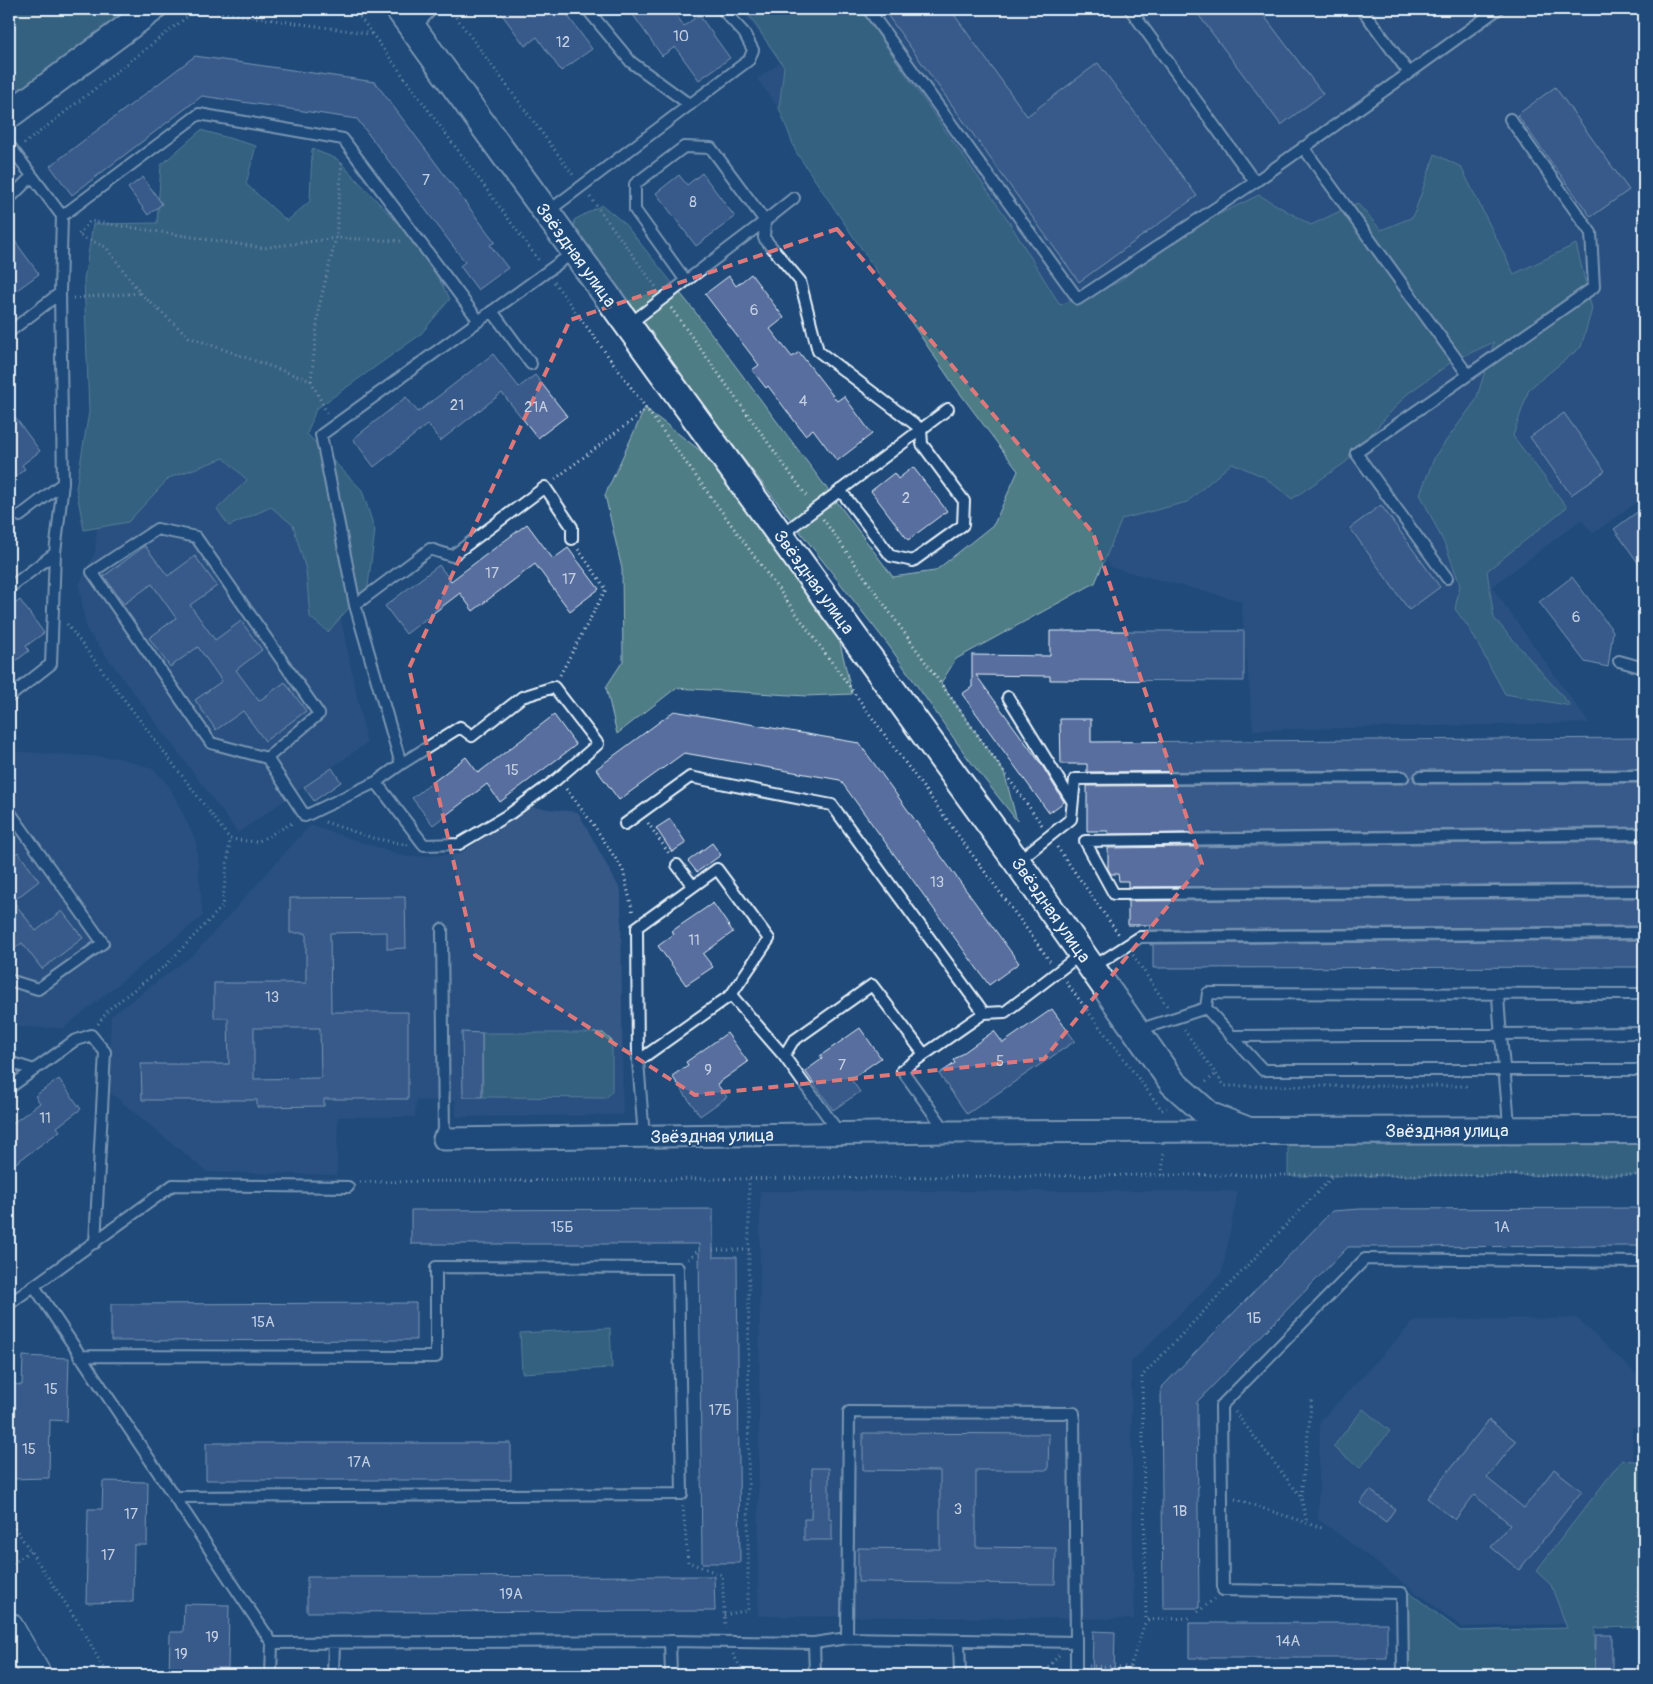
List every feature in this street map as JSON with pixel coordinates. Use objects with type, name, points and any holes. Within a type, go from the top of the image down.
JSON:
[{"type":"main road","points":[[9,1627],[37,1675]]},
{"type":"street","points":[[9,114],[152,9]]},
{"type":"street","name":"Звёздная улица","points":[[406,19],[1017,862],[1173,1083],[1210,1116],[1249,1131]]},
{"type":"street","name":"Звёздная улица","points":[[444,1139],[840,1135],[947,1132],[1644,1130]]},
{"type":"lane","points":[[406,19],[432,9]]},
{"type":"lane","points":[[587,9],[631,62],[690,105]]},
{"type":"lane","points":[[546,213],[749,60],[753,50],[744,33],[722,9]]},
{"type":"lane","points":[[868,9],[1078,299],[1255,182],[1498,9]]},
{"type":"lane","points":[[1130,9],[1255,182]]},
{"type":"lane","points":[[1362,9],[1409,73]]},
{"type":"lane","points":[[62,216],[199,114],[343,139],[479,321]]},
{"type":"lane","points":[[1447,578],[1356,453],[1594,287],[1591,233],[1510,119]]},
{"type":"lane","points":[[686,281],[634,210],[635,184],[684,147],[711,148],[765,221],[764,238],[800,281],[818,351],[921,429],[922,444],[964,500],[963,525],[913,561],[891,556],[840,490]]},
{"type":"lane","points":[[1303,147],[1468,375]]},
{"type":"lane","points":[[9,697],[51,664],[55,553],[62,483],[60,296],[62,216],[11,149]]},
{"type":"lane","points":[[9,199],[32,176]]},
{"type":"lane","points":[[627,326],[794,198]]},
{"type":"lane","points":[[401,764],[354,606],[320,435],[574,252]]},
{"type":"lane","points":[[9,332],[60,296]]},
{"type":"lane","points":[[492,311],[531,364]]},
{"type":"lane","points":[[780,535],[948,409]]},
{"type":"lane","points":[[20,516],[62,483]]},
{"type":"lane","points":[[354,606],[430,549],[452,556],[545,487],[572,527],[572,539]]},
{"type":"lane","points":[[267,758],[319,714],[196,537],[158,529],[92,572],[212,743],[267,758],[305,816],[376,782],[460,727],[472,736],[522,697],[554,687],[598,744],[556,780],[511,813],[459,844],[424,845],[376,782]]},
{"type":"lane","points":[[9,588],[55,553]]},
{"type":"lane","points":[[1618,661],[1644,668]]},
{"type":"lane","points":[[1008,697],[1072,801]]},
{"type":"lane","points":[[1420,777],[1644,776]]},
{"type":"lane","points":[[625,824],[690,777],[832,805],[984,1013]]},
{"type":"lane","points":[[1017,862],[1071,819],[1075,778],[1403,777]]},
{"type":"lane","points":[[9,811],[103,943],[38,989],[9,980]]},
{"type":"lane","points":[[1644,834],[1084,842],[1114,894],[1644,891]]},
{"type":"lane","points":[[677,865],[693,886]]},
{"type":"lane","points":[[638,1061],[731,996],[769,939],[717,869],[637,927],[638,1061],[644,1137]]},
{"type":"lane","points":[[442,929],[444,1139]]},
{"type":"lane","points":[[947,1132],[902,1070],[984,1013],[1005,1012],[1058,972],[1126,945],[1140,937],[1644,933]]},
{"type":"lane","points":[[784,1056],[793,1042],[872,985],[924,1054]]},
{"type":"lane","points":[[1206,1008],[1208,993],[1644,994]]},
{"type":"lane","points":[[1498,994],[1500,1034],[1507,1086],[1509,1131]]},
{"type":"lane","points":[[731,996],[784,1056],[840,1135]]},
{"type":"lane","points":[[1137,1031],[1206,1008]]},
{"type":"lane","points":[[1206,1008],[1263,1070],[1644,1070]]},
{"type":"lane","points":[[1232,1036],[1644,1033]]},
{"type":"lane","points":[[9,1088],[74,1041],[91,1036],[105,1052],[95,1243]]},
{"type":"lane","points":[[9,1062],[34,1070]]},
{"type":"lane","points":[[9,1304],[173,1185],[348,1187]]},
{"type":"lane","points":[[1403,1675],[1402,1593],[1223,1590],[1222,1406],[1365,1259],[1644,1262]]},
{"type":"lane","points":[[79,1356],[436,1357],[436,1267],[678,1268],[682,1494],[176,1497]]},
{"type":"lane","points":[[34,1286],[272,1643],[271,1675]]},
{"type":"lane","points":[[847,1638],[849,1412],[1074,1413],[1074,1642],[1076,1670]]},
{"type":"lane","points":[[272,1643],[670,1641],[814,1643],[847,1638],[959,1642],[1074,1642]]},
{"type":"lane","points":[[670,1641],[671,1675]]},
{"type":"lane","points":[[959,1642],[960,1675]]},
{"type":"lane","points":[[333,1675],[334,1643]]},
{"type":"lane","points":[[814,1643],[815,1675]]},
{"type":"path","points":[[11,149],[197,9],[373,34]]},
{"type":"path","points":[[354,9],[1058,972],[1162,1110],[1188,1096],[1216,1074]]},
{"type":"path","points":[[450,9],[664,298],[1049,836],[1175,1018],[1225,1086],[1507,1086]]},
{"type":"path","points":[[334,426],[311,381],[319,307],[336,238],[343,139]]},
{"type":"path","points":[[311,381],[189,337],[140,293],[106,247],[78,235],[90,221],[263,248],[336,238],[420,242]]},
{"type":"path","points":[[60,296],[140,293]]},
{"type":"path","points":[[545,487],[647,409]]},
{"type":"path","points":[[554,687],[606,590],[572,539]]},
{"type":"path","points":[[53,606],[230,838],[222,907],[166,965],[108,1009],[91,1036]]},
{"type":"path","points":[[556,780],[570,793],[623,870],[637,927]]},
{"type":"path","points":[[641,812],[677,865]]},
{"type":"path","points":[[230,838],[258,842],[305,816],[373,838],[409,845],[424,845]]},
{"type":"path","points":[[348,1187],[364,1180],[1644,1175]]},
{"type":"path","points":[[1130,1675],[1130,1667],[1146,1620],[1142,1376],[1333,1176]]},
{"type":"path","points":[[724,1615],[748,1610],[749,1179]]},
{"type":"path","points":[[713,1250],[749,1250]]},
{"type":"path","points":[[1307,1523],[1301,1497],[1312,1398]]},
{"type":"path","points":[[1226,1401],[1301,1497]]},
{"type":"path","points":[[682,1494],[688,1562],[722,1575],[725,1642],[745,1675]]},
{"type":"path","points":[[1222,1496],[1243,1500],[1322,1528]]},
{"type":"path","points":[[9,1519],[82,1628],[107,1675]]},
{"type":"path","points":[[9,1566],[31,1550]]},
{"type":"path","points":[[1637,1627],[1637,1602],[1640,1583],[1644,1579]]},
{"type":"path","points":[[1198,1612],[1223,1590]]},
{"type":"path","points":[[1146,1620],[1189,1618]]},
{"type":"path","points":[[1042,1675],[1074,1642]]},
{"type":"path","points":[[1076,1670],[1130,1667]]},
{"type":"highlighted area","points":[[837,229],[1093,533],[1202,864],[1044,1059],[695,1095],[475,955],[409,668],[570,320]]},
{"type":"shaded area","points":[[740,9],[1644,9],[1644,396],[1638,405],[1644,435],[1644,497],[1593,534],[1581,520],[1492,587],[1589,723],[1253,730],[1241,601],[1112,568],[757,79],[781,62]]},
{"type":"shaded area","points":[[191,369],[307,457],[367,743],[238,833],[86,629],[79,585],[95,552],[101,467]]},
{"type":"shaded area","points":[[9,751],[120,758],[154,769],[170,787],[196,841],[203,916],[64,1028],[9,1027]]},
{"type":"shaded area","points":[[531,807],[578,812],[621,891],[623,1115],[456,1117],[455,1100],[416,1101],[415,1117],[338,1117],[337,1175],[207,1172],[108,1091],[111,1016],[194,954],[310,825],[407,857],[459,854]]},
{"type":"shaded area","points":[[760,1191],[1238,1191],[1222,1273],[1131,1362],[1134,1619],[758,1616]]},
{"type":"shaded area","points":[[1577,1318],[1637,1375],[1638,1427],[1632,1428],[1633,1462],[1644,1462],[1644,1572],[1634,1622],[1462,1627],[1318,1519],[1320,1421],[1415,1320]]},
{"type":"green space","points":[[9,9],[131,9],[9,98]]},
{"type":"green space","points":[[745,9],[860,9],[1006,217],[1060,305],[1119,282],[1168,239],[1259,195],[1311,225],[1357,203],[1381,230],[1413,217],[1435,154],[1461,167],[1514,274],[1576,244],[1592,309],[1581,347],[1529,389],[1513,436],[1567,507],[1487,571],[1494,618],[1571,706],[1505,694],[1469,628],[1455,609],[1460,585],[1447,549],[1420,494],[1435,456],[1476,400],[1494,342],[1453,361],[1406,395],[1346,462],[1292,499],[1264,477],[1232,463],[1187,502],[1122,519],[1095,583],[956,659],[941,683],[1004,772],[1017,821],[967,757],[889,646],[576,244],[574,220],[602,205],[624,223],[693,309],[893,577],[935,571],[994,524],[1018,471],[953,384],[796,152],[779,108],[784,67]]},
{"type":"green space","points":[[201,130],[256,146],[246,184],[287,221],[310,201],[312,149],[337,159],[420,246],[450,299],[420,335],[316,409],[307,434],[362,490],[375,531],[368,586],[328,632],[310,617],[306,570],[293,525],[271,507],[229,526],[217,509],[247,480],[224,458],[169,478],[128,522],[84,530],[76,488],[89,412],[84,280],[93,224],[157,223],[161,165]]},
{"type":"green space","points":[[645,408],[706,455],[836,626],[852,694],[806,696],[676,688],[617,734],[606,687],[623,661],[622,569],[605,495]]},
{"type":"green space","points":[[482,1033],[603,1033],[612,1041],[612,1091],[606,1098],[483,1097]]},
{"type":"green space","points":[[1644,1130],[1644,1175],[1288,1176],[1288,1131]]},
{"type":"green space","points":[[610,1328],[612,1368],[522,1373],[520,1333]]},
{"type":"green space","points":[[1363,1409],[1390,1431],[1360,1468],[1333,1447]]},
{"type":"green space","points":[[1622,1460],[1644,1462],[1644,1627],[1595,1628],[1595,1675],[1403,1675],[1402,1593],[1406,1590],[1460,1631],[1567,1628],[1551,1585],[1536,1571]]},
{"type":"building","points":[[498,9],[541,9],[546,16],[556,9],[563,9],[592,49],[561,71],[537,37],[525,46]]},
{"type":"building","points":[[629,9],[672,9],[684,26],[699,15],[730,58],[699,80],[675,47],[662,56]]},
{"type":"building","points":[[883,9],[950,9],[1027,116],[1098,63],[1197,196],[1079,282]]},
{"type":"building","points":[[1194,9],[1259,9],[1323,94],[1281,125]]},
{"type":"building","points":[[195,56],[375,82],[495,242],[490,245],[508,268],[478,290],[460,266],[465,262],[357,119],[202,96],[72,195],[50,166]]},
{"type":"building","points":[[1555,87],[1629,190],[1591,217],[1517,115]]},
{"type":"building","points":[[702,173],[735,217],[696,246],[656,193],[679,175],[687,185]]},
{"type":"building","points":[[143,177],[162,204],[148,215],[128,188]]},
{"type":"building","points":[[9,233],[39,274],[9,296]]},
{"type":"building","points":[[751,274],[784,318],[770,329],[792,357],[799,352],[837,401],[844,396],[872,434],[837,461],[813,429],[805,435],[768,386],[766,388],[752,370],[759,365],[705,294],[729,276],[736,286]]},
{"type":"building","points":[[493,354],[519,387],[535,375],[567,416],[538,438],[502,393],[440,441],[428,424],[374,467],[353,439],[406,397],[418,412]]},
{"type":"building","points":[[9,409],[40,451],[22,465],[25,469],[9,482]]},
{"type":"building","points":[[1564,413],[1605,471],[1571,495],[1530,437]]},
{"type":"building","points":[[913,467],[947,511],[908,540],[871,491],[894,473],[898,479]]},
{"type":"building","points":[[1381,505],[1440,587],[1409,610],[1350,528]]},
{"type":"building","points":[[1644,507],[1644,571],[1614,529]]},
{"type":"building","points":[[527,524],[553,559],[568,548],[599,589],[570,611],[535,564],[473,611],[460,593],[406,634],[385,606],[439,565],[451,581]]},
{"type":"building","points":[[145,546],[168,576],[195,556],[217,586],[190,605],[215,640],[241,621],[262,650],[236,670],[259,701],[285,682],[306,711],[265,741],[243,711],[216,730],[195,700],[222,681],[198,647],[170,667],[149,638],[176,618],[152,584],[124,604],[104,576]]},
{"type":"building","points":[[1572,577],[1613,631],[1608,667],[1585,662],[1539,602]]},
{"type":"building","points":[[20,600],[44,633],[26,646],[29,651],[9,666],[9,608]]},
{"type":"building","points":[[1050,631],[1244,631],[1244,681],[1050,680],[1050,676],[976,675],[1041,764],[1064,802],[1049,813],[962,694],[972,687],[972,655],[1050,656]]},
{"type":"building","points":[[674,711],[859,743],[1019,963],[989,985],[840,780],[684,753],[619,800],[596,769]]},
{"type":"building","points":[[554,715],[576,745],[500,802],[487,784],[433,825],[412,798],[466,757],[478,773]]},
{"type":"building","points":[[1060,719],[1091,719],[1091,742],[1644,738],[1644,769],[1420,770],[1413,777],[1414,781],[1420,784],[1644,783],[1644,827],[1108,834],[1108,831],[1087,831],[1087,786],[1403,784],[1409,781],[1410,776],[1403,770],[1087,772],[1087,764],[1061,764]]},
{"type":"building","points":[[332,768],[341,782],[314,801],[304,787]]},
{"type":"building","points":[[670,819],[686,843],[672,852],[656,828]]},
{"type":"building","points":[[1644,841],[1644,884],[1128,887],[1128,881],[1119,881],[1118,874],[1111,874],[1108,869],[1108,848]]},
{"type":"building","points":[[712,843],[721,855],[697,872],[688,861]]},
{"type":"building","points":[[18,852],[39,881],[13,901],[36,931],[62,911],[83,938],[42,969],[22,943],[9,953],[9,859]]},
{"type":"building","points":[[405,897],[406,948],[387,949],[387,932],[330,933],[331,1012],[408,1012],[408,1099],[324,1099],[324,1106],[257,1107],[257,1100],[142,1100],[141,1064],[229,1064],[228,1018],[214,1018],[214,983],[306,983],[306,933],[290,933],[290,898]],"holes":[[[254,1028],[320,1028],[321,1078],[254,1079]]]},
{"type":"building","points":[[1644,898],[1644,926],[1150,930],[1150,925],[1128,925],[1128,901]]},
{"type":"building","points":[[713,903],[733,932],[703,954],[713,967],[686,985],[658,946],[674,934],[672,931]]},
{"type":"building","points":[[1644,940],[1644,967],[1153,968],[1153,945],[1150,945],[1150,944]]},
{"type":"building","points":[[1052,1009],[1075,1041],[967,1114],[939,1074],[955,1063],[953,1060],[994,1031],[1003,1043]]},
{"type":"building","points":[[860,1028],[881,1058],[851,1079],[860,1092],[833,1110],[805,1071],[822,1059],[820,1056]]},
{"type":"building","points":[[462,1032],[482,1033],[482,1097],[463,1097]]},
{"type":"building","points":[[727,1033],[748,1062],[717,1084],[727,1097],[700,1116],[672,1076],[688,1065],[686,1062]]},
{"type":"building","points":[[59,1079],[81,1109],[57,1127],[60,1131],[9,1168],[9,1126],[40,1103],[35,1096]]},
{"type":"building","points":[[1644,1208],[1644,1246],[1348,1247],[1197,1402],[1199,1608],[1163,1608],[1161,1388],[1332,1211],[1360,1209]]},
{"type":"building","points":[[713,1209],[713,1257],[737,1257],[740,1563],[702,1563],[699,1244],[411,1244],[411,1210]]},
{"type":"building","points":[[416,1303],[416,1340],[111,1341],[111,1304]]},
{"type":"building","points":[[23,1356],[69,1358],[67,1421],[50,1420],[49,1478],[9,1479],[9,1384],[22,1385]]},
{"type":"building","points":[[1489,1420],[1516,1441],[1487,1478],[1524,1508],[1554,1469],[1582,1491],[1519,1570],[1491,1547],[1510,1524],[1474,1495],[1455,1520],[1427,1498]]},
{"type":"building","points":[[863,1433],[1049,1434],[1048,1470],[976,1470],[976,1547],[1056,1548],[1055,1584],[858,1582],[858,1548],[940,1549],[940,1471],[863,1470]]},
{"type":"building","points":[[206,1443],[511,1443],[511,1480],[206,1480]]},
{"type":"building","points":[[812,1468],[829,1468],[829,1519],[832,1520],[832,1540],[804,1540],[804,1519],[811,1519]]},
{"type":"building","points":[[103,1481],[148,1482],[147,1545],[134,1545],[133,1602],[86,1603],[88,1509],[102,1509]]},
{"type":"building","points":[[1370,1490],[1395,1509],[1386,1522],[1360,1503]]},
{"type":"building","points":[[714,1576],[715,1611],[307,1612],[307,1577]]},
{"type":"building","points":[[184,1604],[229,1605],[228,1668],[211,1668],[211,1675],[169,1675],[170,1632],[183,1632]]},
{"type":"building","points":[[1189,1623],[1387,1623],[1387,1658],[1189,1658]]},
{"type":"building","points":[[1093,1631],[1115,1632],[1114,1675],[1092,1675]]},
{"type":"building","points":[[1596,1635],[1612,1635],[1612,1675],[1595,1675]]}]
